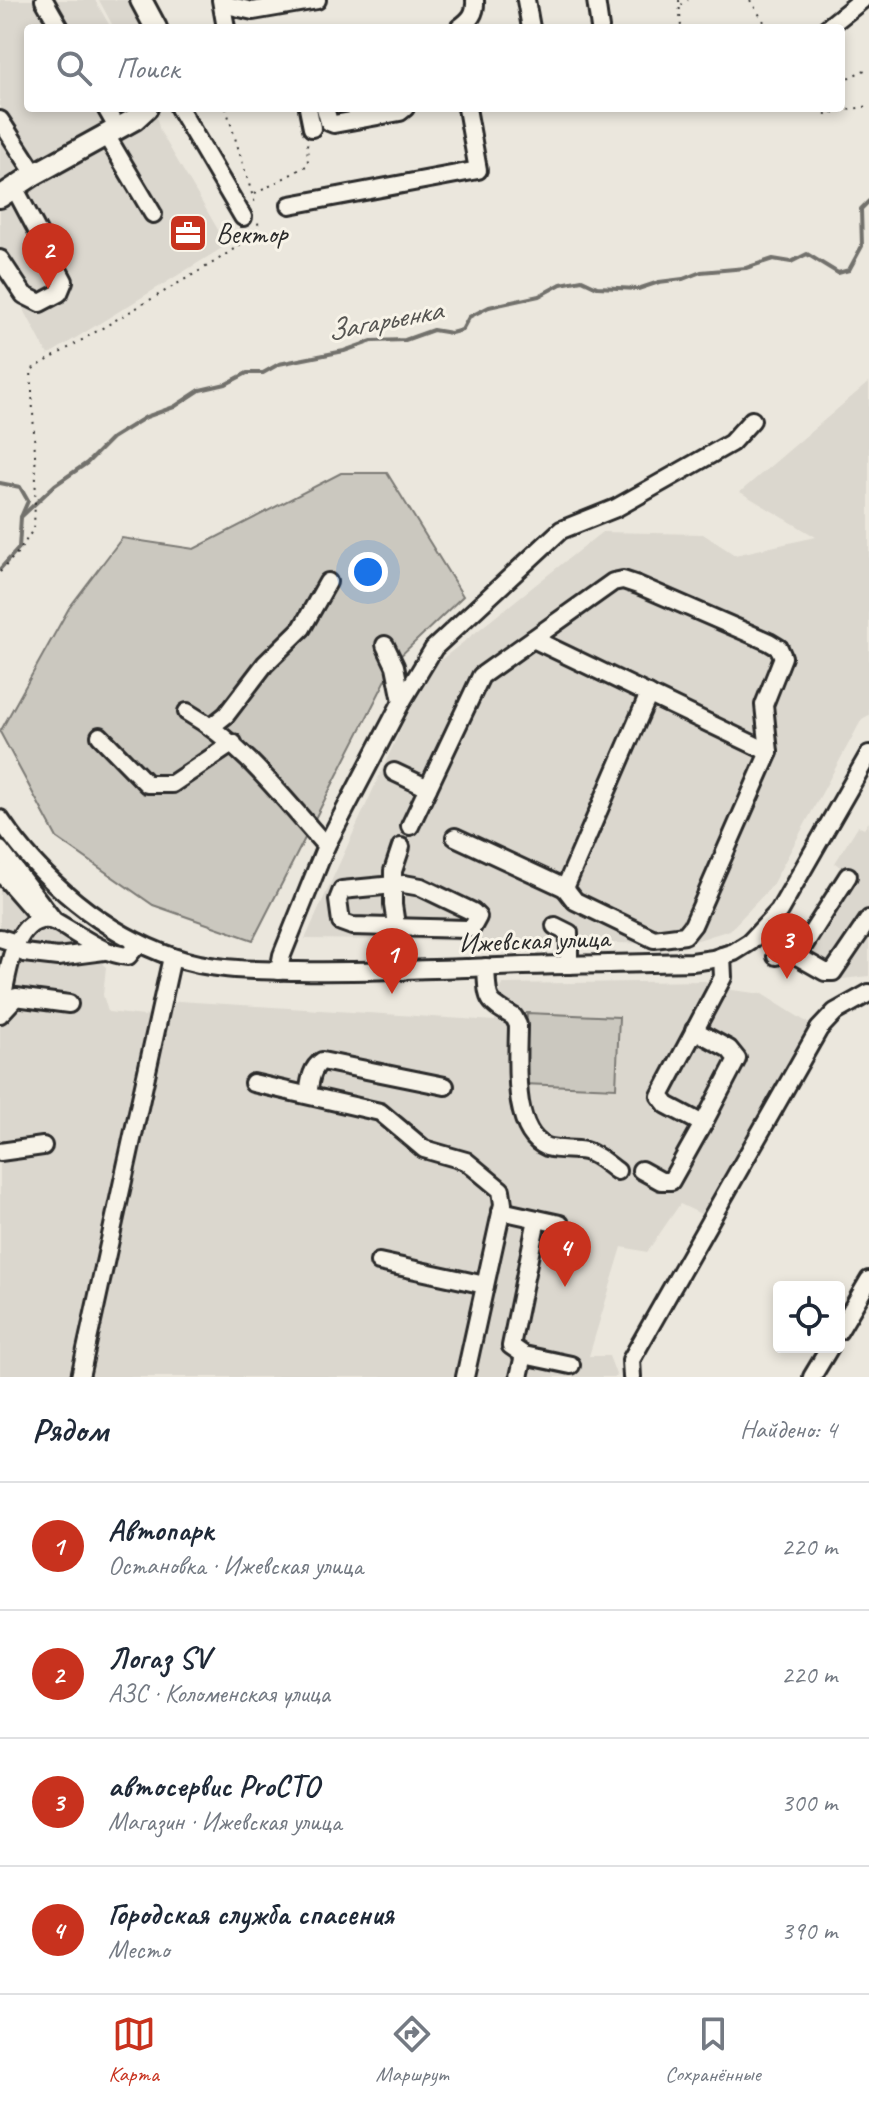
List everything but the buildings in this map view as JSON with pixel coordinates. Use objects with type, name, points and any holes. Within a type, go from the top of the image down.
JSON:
[{"type":"main road","points":[[141,0],[154,24]]},
{"type":"main road","points":[[7,192],[141,112]]},
{"type":"street","points":[[44,0],[58,24]]},
{"type":"street","points":[[225,24],[222,2],[253,11],[290,2],[317,0]]},
{"type":"street","points":[[465,24],[476,9],[475,0]]},
{"type":"street","points":[[526,0],[530,24]]},
{"type":"street","points":[[596,0],[599,24]]},
{"type":"street","points":[[832,24],[862,0]]},
{"type":"street","points":[[107,112],[112,132],[153,214]]},
{"type":"street","points":[[181,112],[243,217]]},
{"type":"street","points":[[309,112],[312,128]]},
{"type":"street","points":[[326,112],[329,122],[334,124],[400,112]]},
{"type":"street","points":[[290,205],[478,170],[468,112]]},
{"type":"street","points":[[0,120],[35,174]]},
{"type":"street","points":[[0,259],[24,295],[40,303],[59,293],[64,281],[7,192]]},
{"type":"street","points":[[279,971],[282,955],[326,846],[402,701],[434,648],[561,530],[616,508],[731,443],[752,420]]},
{"type":"street","points":[[410,826],[481,676],[613,582],[623,580],[779,648],[783,657],[764,705],[769,752],[693,925],[685,935],[654,939],[575,901],[565,888],[455,837]]},
{"type":"street","points":[[212,726],[226,715],[265,664],[302,628],[328,582]]},
{"type":"street","points":[[533,639],[769,752]]},
{"type":"street","points":[[385,645],[395,666],[402,701]]},
{"type":"street","points":[[565,888],[649,694]]},
{"type":"street","points":[[187,712],[233,743],[326,846]]},
{"type":"street","points":[[100,736],[147,784],[172,784],[233,743]]},
{"type":"street","name":"Ижевская улица","points":[[0,819],[16,843],[59,888],[97,918],[139,943],[172,957],[220,968],[403,971],[692,962],[722,956],[750,942],[779,911],[869,754]]},
{"type":"street","points":[[394,772],[428,788]]},
{"type":"street","points":[[401,847],[393,871],[393,885],[403,971]]},
{"type":"street","points":[[0,850],[49,921]]},
{"type":"street","points":[[0,872],[49,921],[104,951],[128,956],[139,943]]},
{"type":"street","points":[[797,962],[848,876]]},
{"type":"street","points":[[393,885],[421,887],[478,917],[472,928],[467,929],[346,925],[341,922],[338,900],[342,890],[393,885]]},
{"type":"street","points":[[750,942],[776,956],[833,972],[869,919]]},
{"type":"street","points":[[0,1014],[13,945],[31,925],[49,921]]},
{"type":"street","points":[[555,926],[569,933],[569,965]]},
{"type":"street","points":[[13,945],[58,957],[104,951]]},
{"type":"street","points":[[703,1124],[667,1105],[660,1096],[723,977],[722,956]]},
{"type":"street","points":[[80,1377],[172,957]]},
{"type":"street","points":[[486,967],[487,995],[499,1010],[514,1017],[518,1025],[517,1093],[532,1133],[543,1145],[585,1151],[617,1171]]},
{"type":"street","points":[[632,1377],[631,1360],[819,1029],[835,1012],[869,993]]},
{"type":"street","points":[[0,1014],[16,997],[69,1004]]},
{"type":"street","points":[[641,1170],[661,1181],[671,1181],[737,1059],[729,1049],[694,1030]]},
{"type":"street","points":[[308,1095],[312,1073],[322,1061],[445,1086]]},
{"type":"street","points":[[253,1083],[380,1112],[424,1149],[473,1165],[501,1190],[501,1211],[465,1377]]},
{"type":"street","points":[[0,1152],[43,1146]]},
{"type":"street","points":[[501,1211],[560,1224]]},
{"type":"street","points":[[537,1219],[511,1346],[524,1355],[571,1365]]},
{"type":"street","points":[[379,1262],[485,1285]]},
{"type":"street","points":[[845,1321],[869,1280]]},
{"type":"street","points":[[812,1377],[826,1353]]},
{"type":"street","points":[[519,1377],[524,1355]]},
{"type":"path","points":[[679,0],[681,24]]},
{"type":"path","points":[[680,5],[688,0]]},
{"type":"path","points":[[750,0],[765,24]]},
{"type":"path","points":[[845,79],[869,68]]},
{"type":"path","points":[[845,110],[869,106]]},
{"type":"path","points":[[0,572],[34,528],[31,370],[216,261],[259,232],[254,195],[227,112]]},
{"type":"path","points":[[254,195],[308,165],[307,141],[312,128]]},
{"type":"shaded area","points":[[0,0],[95,0],[109,24],[24,24],[24,112],[155,112],[160,131],[227,245],[48,355],[0,264]]},
{"type":"shaded area","points":[[99,0],[128,0],[142,24],[112,24]]},
{"type":"shaded area","points":[[869,382],[869,715],[862,719],[771,887],[730,930],[685,944],[305,939],[427,671],[602,532],[703,534],[735,555],[816,537],[740,492]]},
{"type":"shaded area","points":[[341,473],[387,473],[463,596],[396,660],[253,940],[153,905],[57,838],[0,732],[69,608],[122,538],[194,549]]},
{"type":"shaded area","points":[[869,822],[869,976],[834,980],[786,953],[840,867],[835,863],[858,826],[864,829]]},
{"type":"shaded area","points":[[0,862],[33,899],[106,967],[103,995],[108,1012],[144,1016],[179,1001],[495,1021],[502,984],[705,981],[732,990],[762,994],[813,1026],[703,1215],[680,1204],[647,1252],[622,1247],[589,1356],[609,1356],[617,1377],[0,1377]]},
{"type":"shaded area","points":[[527,1013],[619,1017],[616,1088],[524,1084]]},
{"type":"waterway","name":"Загарьенка","points":[[21,517],[55,485],[87,463],[112,438],[146,417],[174,407],[200,390],[226,384],[247,373],[263,373],[279,364],[344,351],[372,341],[405,340],[433,330],[451,333],[462,330],[469,317],[489,307],[539,296],[561,284],[582,280],[597,287],[638,289],[701,272],[746,268],[773,259],[791,262],[807,254],[838,273],[849,270],[862,246],[861,209],[869,201]]},
{"type":"waterway","name":"Загарьенка","points":[[0,483],[20,487],[28,501],[21,517],[19,548],[0,569]]},
{"type":"place","name":"Вектор","points":[[188,233]]},
{"type":"place","name":"Логаз SV","points":[[48,289]]},
{"type":"place","name":"автосервис ProСТО","points":[[787,979]]},
{"type":"place","name":"Автопарк","points":[[392,994]]},
{"type":"place","name":"Городская служба спасения","points":[[565,1287]]}]
